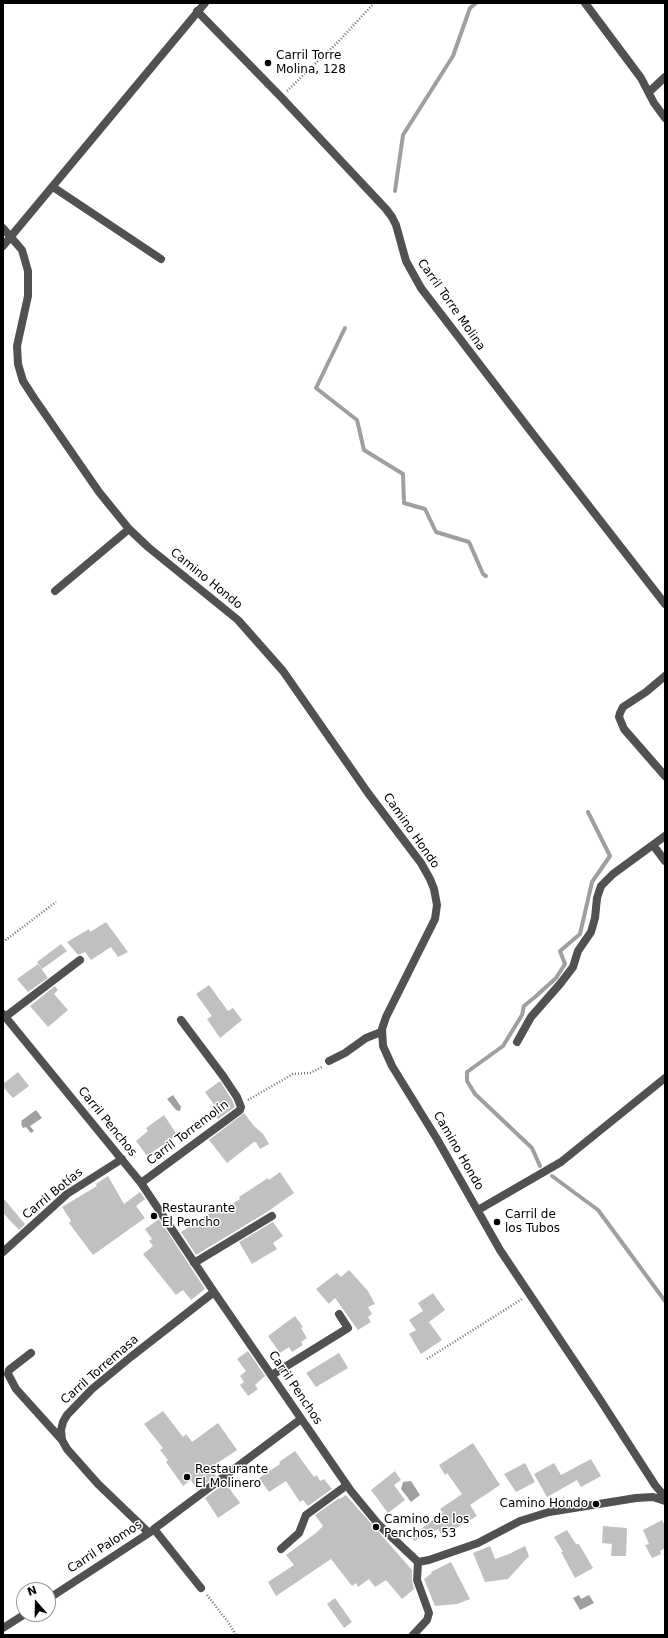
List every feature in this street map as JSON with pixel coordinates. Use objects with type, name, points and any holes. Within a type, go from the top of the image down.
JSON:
[{"type":"street","points":[[3,246],[205,3]]},
{"type":"street","points":[[585,3],[637,72],[654,103],[665,118]]},
{"type":"street","name":"Carril Torre Molina","points":[[197,11],[281,97],[392,216],[406,261],[421,288],[665,604]]},
{"type":"street","points":[[649,92],[665,77]]},
{"type":"street","points":[[53,187],[161,259]]},
{"type":"street","name":"Camino Hondo","points":[[3,228],[22,250],[28,271],[28,296],[17,346],[18,364],[24,380],[38,405],[100,492],[129,529],[148,547],[238,620],[273,659],[326,731],[368,792],[421,862],[430,879],[434,889],[437,905],[435,919],[386,1017],[381,1032],[386,1055],[500,1250],[662,1489]]},
{"type":"street","points":[[55,591],[129,529]]},
{"type":"street","points":[[665,676],[646,692],[623,707],[619,717],[624,729],[665,776]]},
{"type":"street","points":[[517,1042],[531,1017],[573,967],[578,951],[591,932],[595,918],[597,898],[601,886],[613,874],[665,836]]},
{"type":"street","points":[[653,845],[665,861]]},
{"type":"street","points":[[4,1016],[80,960]]},
{"type":"street","name":"Carril Penchos","points":[[4,1016],[141,1183],[347,1485],[379,1525],[418,1562]]},
{"type":"street","name":"Carril Torremolín","points":[[141,1183],[240,1110],[241,1104],[223,1076],[181,1020]]},
{"type":"street","points":[[330,1061],[345,1053],[366,1038],[381,1032]]},
{"type":"street","points":[[478,1210],[561,1162],[665,1078]]},
{"type":"street","name":"Carril Botías","points":[[3,1252],[67,1194],[122,1158]]},
{"type":"street","points":[[194,1262],[272,1216]]},
{"type":"street","name":"Carril Torremasa","points":[[62,1440],[61,1430],[67,1415],[92,1389],[214,1292]]},
{"type":"street","points":[[272,1375],[348,1328],[339,1314]]},
{"type":"street","points":[[31,1353],[9,1370],[8,1374],[16,1389],[62,1440],[67,1449],[98,1484],[152,1531],[202,1588]]},
{"type":"street","name":"Carril Palomos","points":[[56,1594],[152,1531],[301,1419]]},
{"type":"street","points":[[280,1550],[299,1533],[306,1515],[347,1485]]},
{"type":"street","points":[[642,1498],[662,1489]]},
{"type":"street","points":[[413,1635],[427,1620],[429,1614],[418,1580],[418,1562],[429,1560],[478,1543],[507,1527],[548,1512],[605,1502],[642,1498],[652,1498],[665,1501]]},
{"type":"street","points":[[3,1628],[16,1620]]},
{"type":"path","points":[[281,97],[341,39],[374,3]]},
{"type":"path","points":[[3,942],[56,902]]},
{"type":"path","points":[[241,1104],[293,1074],[314,1072],[330,1061]]},
{"type":"path","points":[[427,1359],[529,1294]]},
{"type":"path","points":[[202,1588],[236,1635]]},
{"type":"shaded area","points":[[173,1095],[181,1107],[180,1111],[176,1110],[167,1099]]},
{"type":"shaded area","points":[[36,1110],[42,1118],[30,1126],[34,1131],[31,1133],[26,1127],[23,1128],[21,1121]]},
{"type":"shaded area","points":[[411,1481],[420,1495],[411,1502],[401,1489],[403,1482]]},
{"type":"shaded area","points":[[579,1595],[581,1599],[589,1595],[594,1603],[580,1610],[573,1598]]},
{"type":"building","points":[[106,922],[128,952],[118,957],[111,947],[91,960],[85,952],[78,955],[67,942],[89,929],[90,932]]},
{"type":"building","points":[[61,944],[67,951],[42,969],[37,962]]},
{"type":"building","points":[[38,964],[48,978],[28,992],[17,979]]},
{"type":"building","points":[[209,985],[228,1011],[233,1008],[242,1020],[220,1038],[207,1019],[212,1016],[196,994]]},
{"type":"building","points":[[55,986],[58,990],[54,994],[68,1010],[48,1027],[30,1006]]},
{"type":"building","points":[[18,1072],[29,1086],[13,1098],[3,1087],[3,1084]]},
{"type":"building","points":[[220,1081],[235,1107],[218,1119],[211,1109],[215,1106],[205,1092]]},
{"type":"building","points":[[244,1113],[254,1126],[263,1134],[269,1144],[260,1149],[256,1142],[254,1142],[227,1163],[209,1140]]},
{"type":"building","points":[[164,1115],[177,1135],[147,1156],[136,1141],[148,1131],[146,1128]]},
{"type":"building","points":[[280,1172],[294,1193],[267,1212],[196,1255],[181,1232],[208,1214],[221,1209],[222,1210],[240,1199],[239,1197],[268,1178],[269,1180]]},
{"type":"building","points":[[108,1176],[124,1204],[140,1192],[145,1199],[136,1206],[145,1218],[93,1255],[69,1223],[71,1221],[62,1207],[97,1186],[96,1184]]},
{"type":"building","points":[[3,1198],[25,1224],[19,1230],[3,1213]]},
{"type":"building","points":[[159,1219],[205,1289],[191,1300],[183,1290],[176,1295],[143,1254],[153,1246],[149,1241],[152,1239],[145,1229]]},
{"type":"building","points":[[273,1222],[283,1236],[273,1243],[277,1249],[252,1264],[239,1242]]},
{"type":"building","points":[[349,1270],[368,1291],[375,1304],[368,1307],[372,1314],[368,1317],[371,1322],[358,1330],[335,1298],[329,1304],[316,1289],[337,1273],[341,1277]]},
{"type":"building","points":[[433,1293],[445,1310],[429,1322],[442,1340],[421,1354],[409,1334],[416,1330],[409,1320],[423,1311],[418,1303]]},
{"type":"building","points":[[295,1316],[303,1327],[301,1328],[307,1338],[301,1342],[303,1345],[292,1352],[289,1347],[280,1353],[268,1336]]},
{"type":"building","points":[[248,1351],[265,1376],[255,1385],[258,1389],[248,1396],[240,1385],[244,1382],[240,1376],[246,1371],[237,1359]]},
{"type":"building","points":[[339,1353],[348,1368],[316,1387],[306,1373]]},
{"type":"building","points":[[163,1411],[183,1437],[186,1434],[192,1442],[218,1423],[237,1450],[210,1468],[216,1476],[197,1490],[191,1480],[183,1486],[166,1462],[168,1460],[160,1450],[163,1448],[144,1424]]},
{"type":"building","points":[[473,1443],[500,1485],[470,1505],[477,1516],[442,1536],[438,1529],[414,1541],[411,1536],[443,1513],[440,1509],[462,1494],[447,1473],[445,1475],[439,1465]]},
{"type":"building","points":[[295,1451],[314,1477],[317,1475],[320,1481],[324,1479],[332,1489],[308,1506],[303,1500],[300,1502],[286,1481],[269,1492],[259,1478],[280,1464],[279,1462]]},
{"type":"building","points":[[591,1459],[601,1476],[581,1487],[577,1480],[547,1497],[534,1474],[554,1463],[561,1475]]},
{"type":"building","points":[[525,1463],[535,1482],[516,1492],[504,1474]]},
{"type":"building","points":[[395,1471],[401,1480],[394,1485],[405,1500],[388,1513],[371,1490]]},
{"type":"building","points":[[223,1485],[224,1487],[227,1485],[240,1503],[218,1518],[205,1498]]},
{"type":"building","points":[[346,1495],[412,1570],[414,1589],[402,1599],[386,1580],[375,1587],[369,1579],[358,1587],[356,1583],[352,1586],[331,1559],[276,1596],[268,1582],[294,1565],[286,1555],[323,1526],[315,1515],[339,1498],[340,1499]]},
{"type":"building","points":[[662,1520],[665,1526],[665,1548],[660,1551],[661,1554],[652,1558],[645,1545],[649,1544],[643,1530]]},
{"type":"building","points":[[603,1526],[627,1528],[626,1556],[611,1556],[612,1544],[602,1543]]},
{"type":"building","points":[[567,1530],[576,1544],[579,1544],[593,1568],[575,1578],[554,1537]]},
{"type":"building","points":[[490,1546],[495,1559],[525,1546],[529,1556],[508,1579],[485,1582],[473,1553]]},
{"type":"building","points":[[451,1562],[470,1599],[457,1604],[435,1606],[424,1579],[432,1573],[431,1572]]},
{"type":"building","points":[[335,1598],[352,1622],[344,1628],[327,1604]]},
{"type":"waterway","points":[[395,191],[403,135],[453,56],[470,8],[476,3]]},
{"type":"waterway","points":[[345,328],[316,388],[357,420],[364,450],[403,474],[404,503],[425,509],[436,532],[469,542],[483,574],[486,576]]},
{"type":"waterway","points":[[540,1166],[532,1148],[475,1094],[467,1081],[467,1072],[503,1046],[522,1015],[524,1006],[556,978],[565,964],[560,951],[580,934],[592,882],[610,856],[588,812]]},
{"type":"waterway","points":[[552,1176],[598,1210],[665,1301]]},
{"type":"place","name":"Carril Torre Molina, 128","points":[[268,63]]},
{"type":"place","name":"Restaurante El Pencho","points":[[154,1216]]},
{"type":"place","name":"Carril de los Tubos","points":[[497,1222]]},
{"type":"place","name":"Restaurante El Molinero","points":[[187,1477]]},
{"type":"place","name":"Camino Hondo","points":[[596,1504]]},
{"type":"place","name":"Camino de los Penchos, 53","points":[[376,1527]]}]
